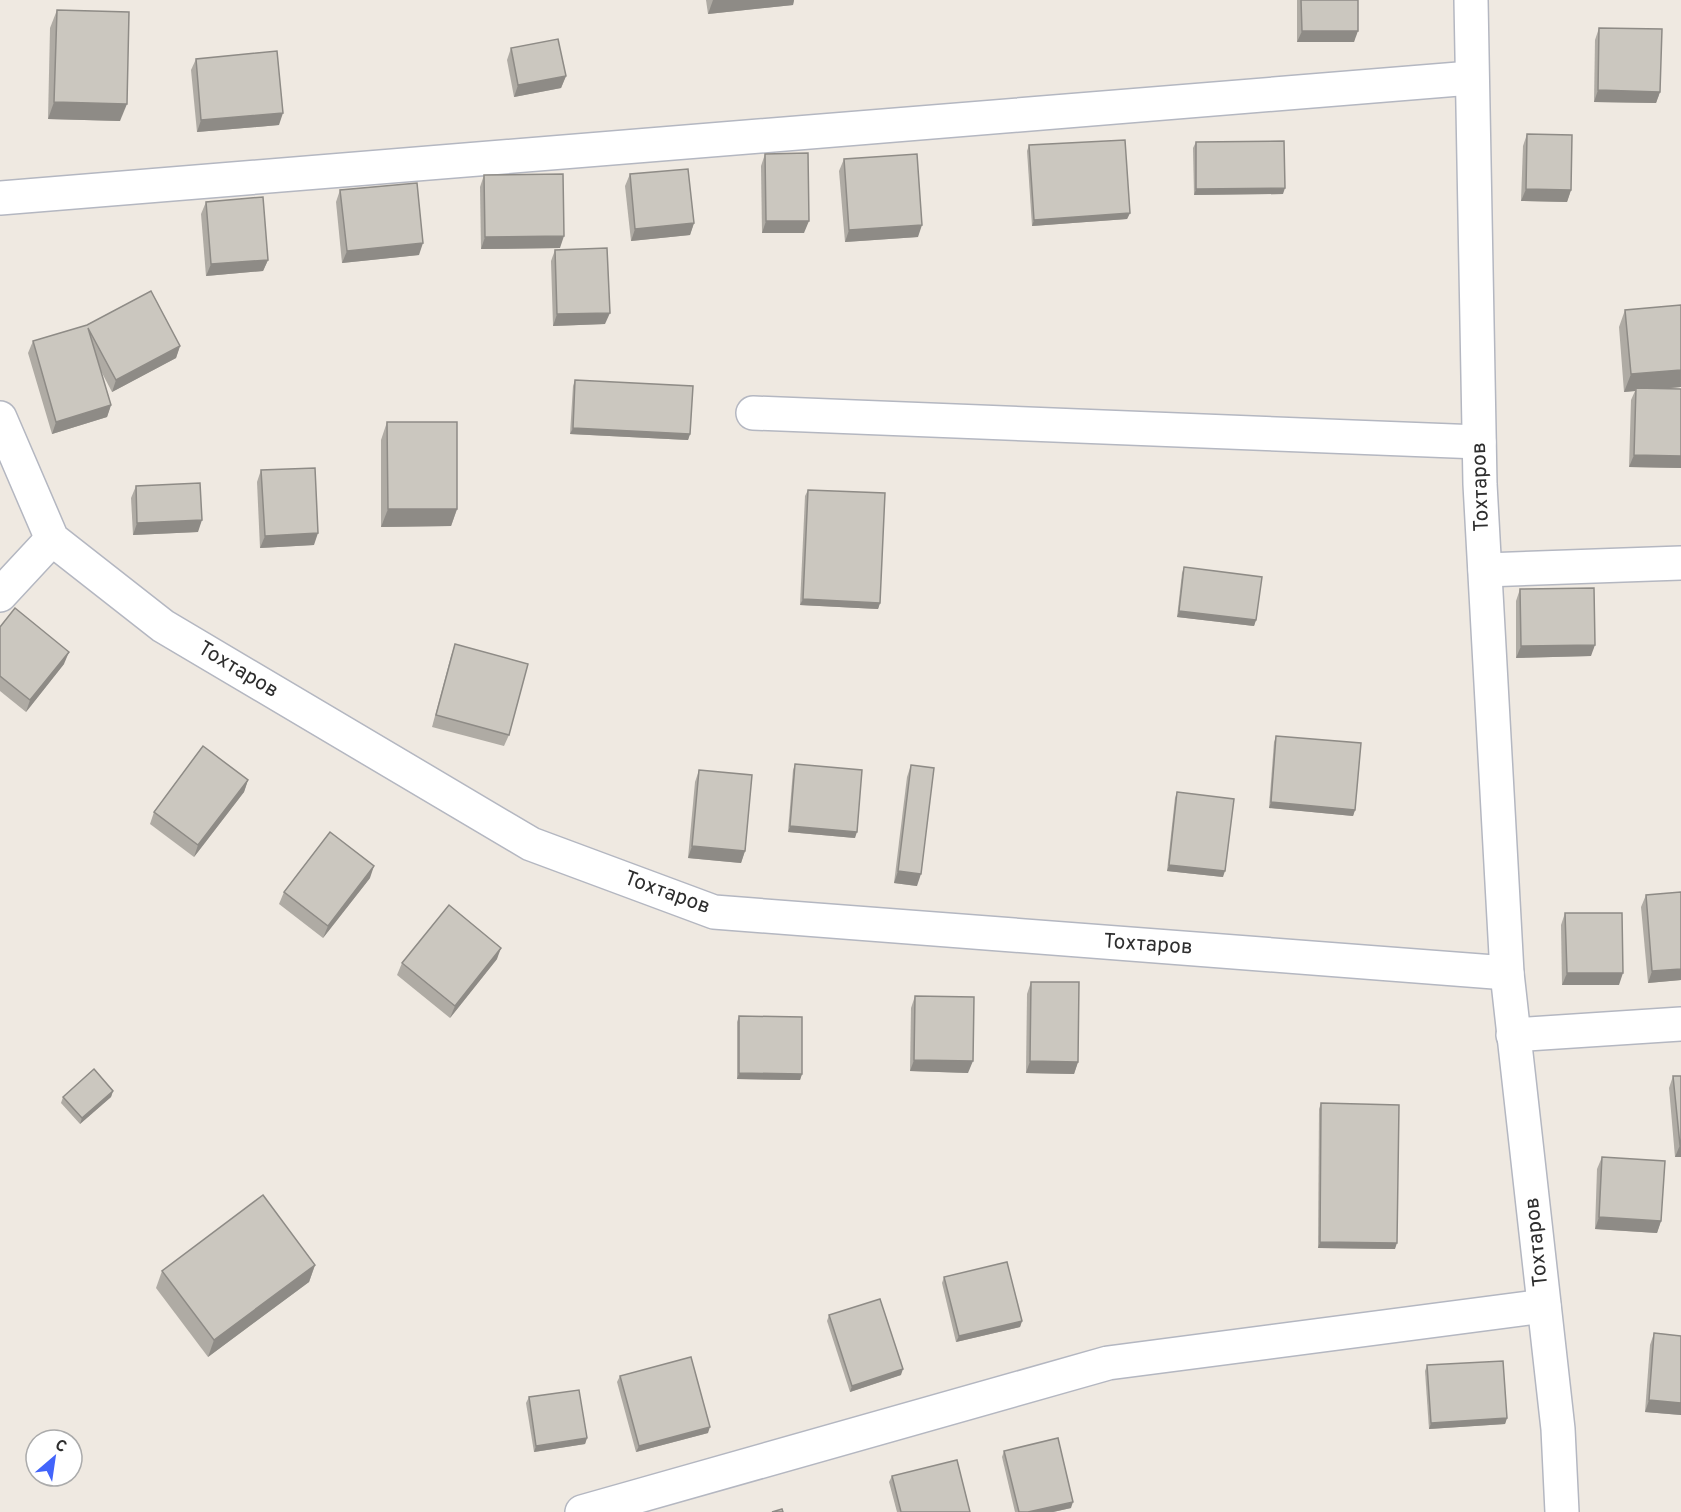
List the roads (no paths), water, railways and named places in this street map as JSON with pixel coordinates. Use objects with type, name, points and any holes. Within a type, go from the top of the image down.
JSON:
[{"type":"street","name":"Тохтаров","points":[[1471,0],[1479,442],[1507,973],[1558,1429],[1562,1512]]},
{"type":"street","points":[[0,198],[1471,78]]},
{"type":"street","points":[[753,413],[1479,442]]},
{"type":"street","name":"Тохтаров","points":[[0,418],[52,539],[163,626],[531,844],[714,912],[1507,973]]},
{"type":"street","points":[[0,595],[52,539]]},
{"type":"street","points":[[1485,570],[1681,563]]},
{"type":"street","points":[[1513,1035],[1681,1024]]},
{"type":"street","points":[[582,1512],[1108,1363],[1544,1306]]}]
